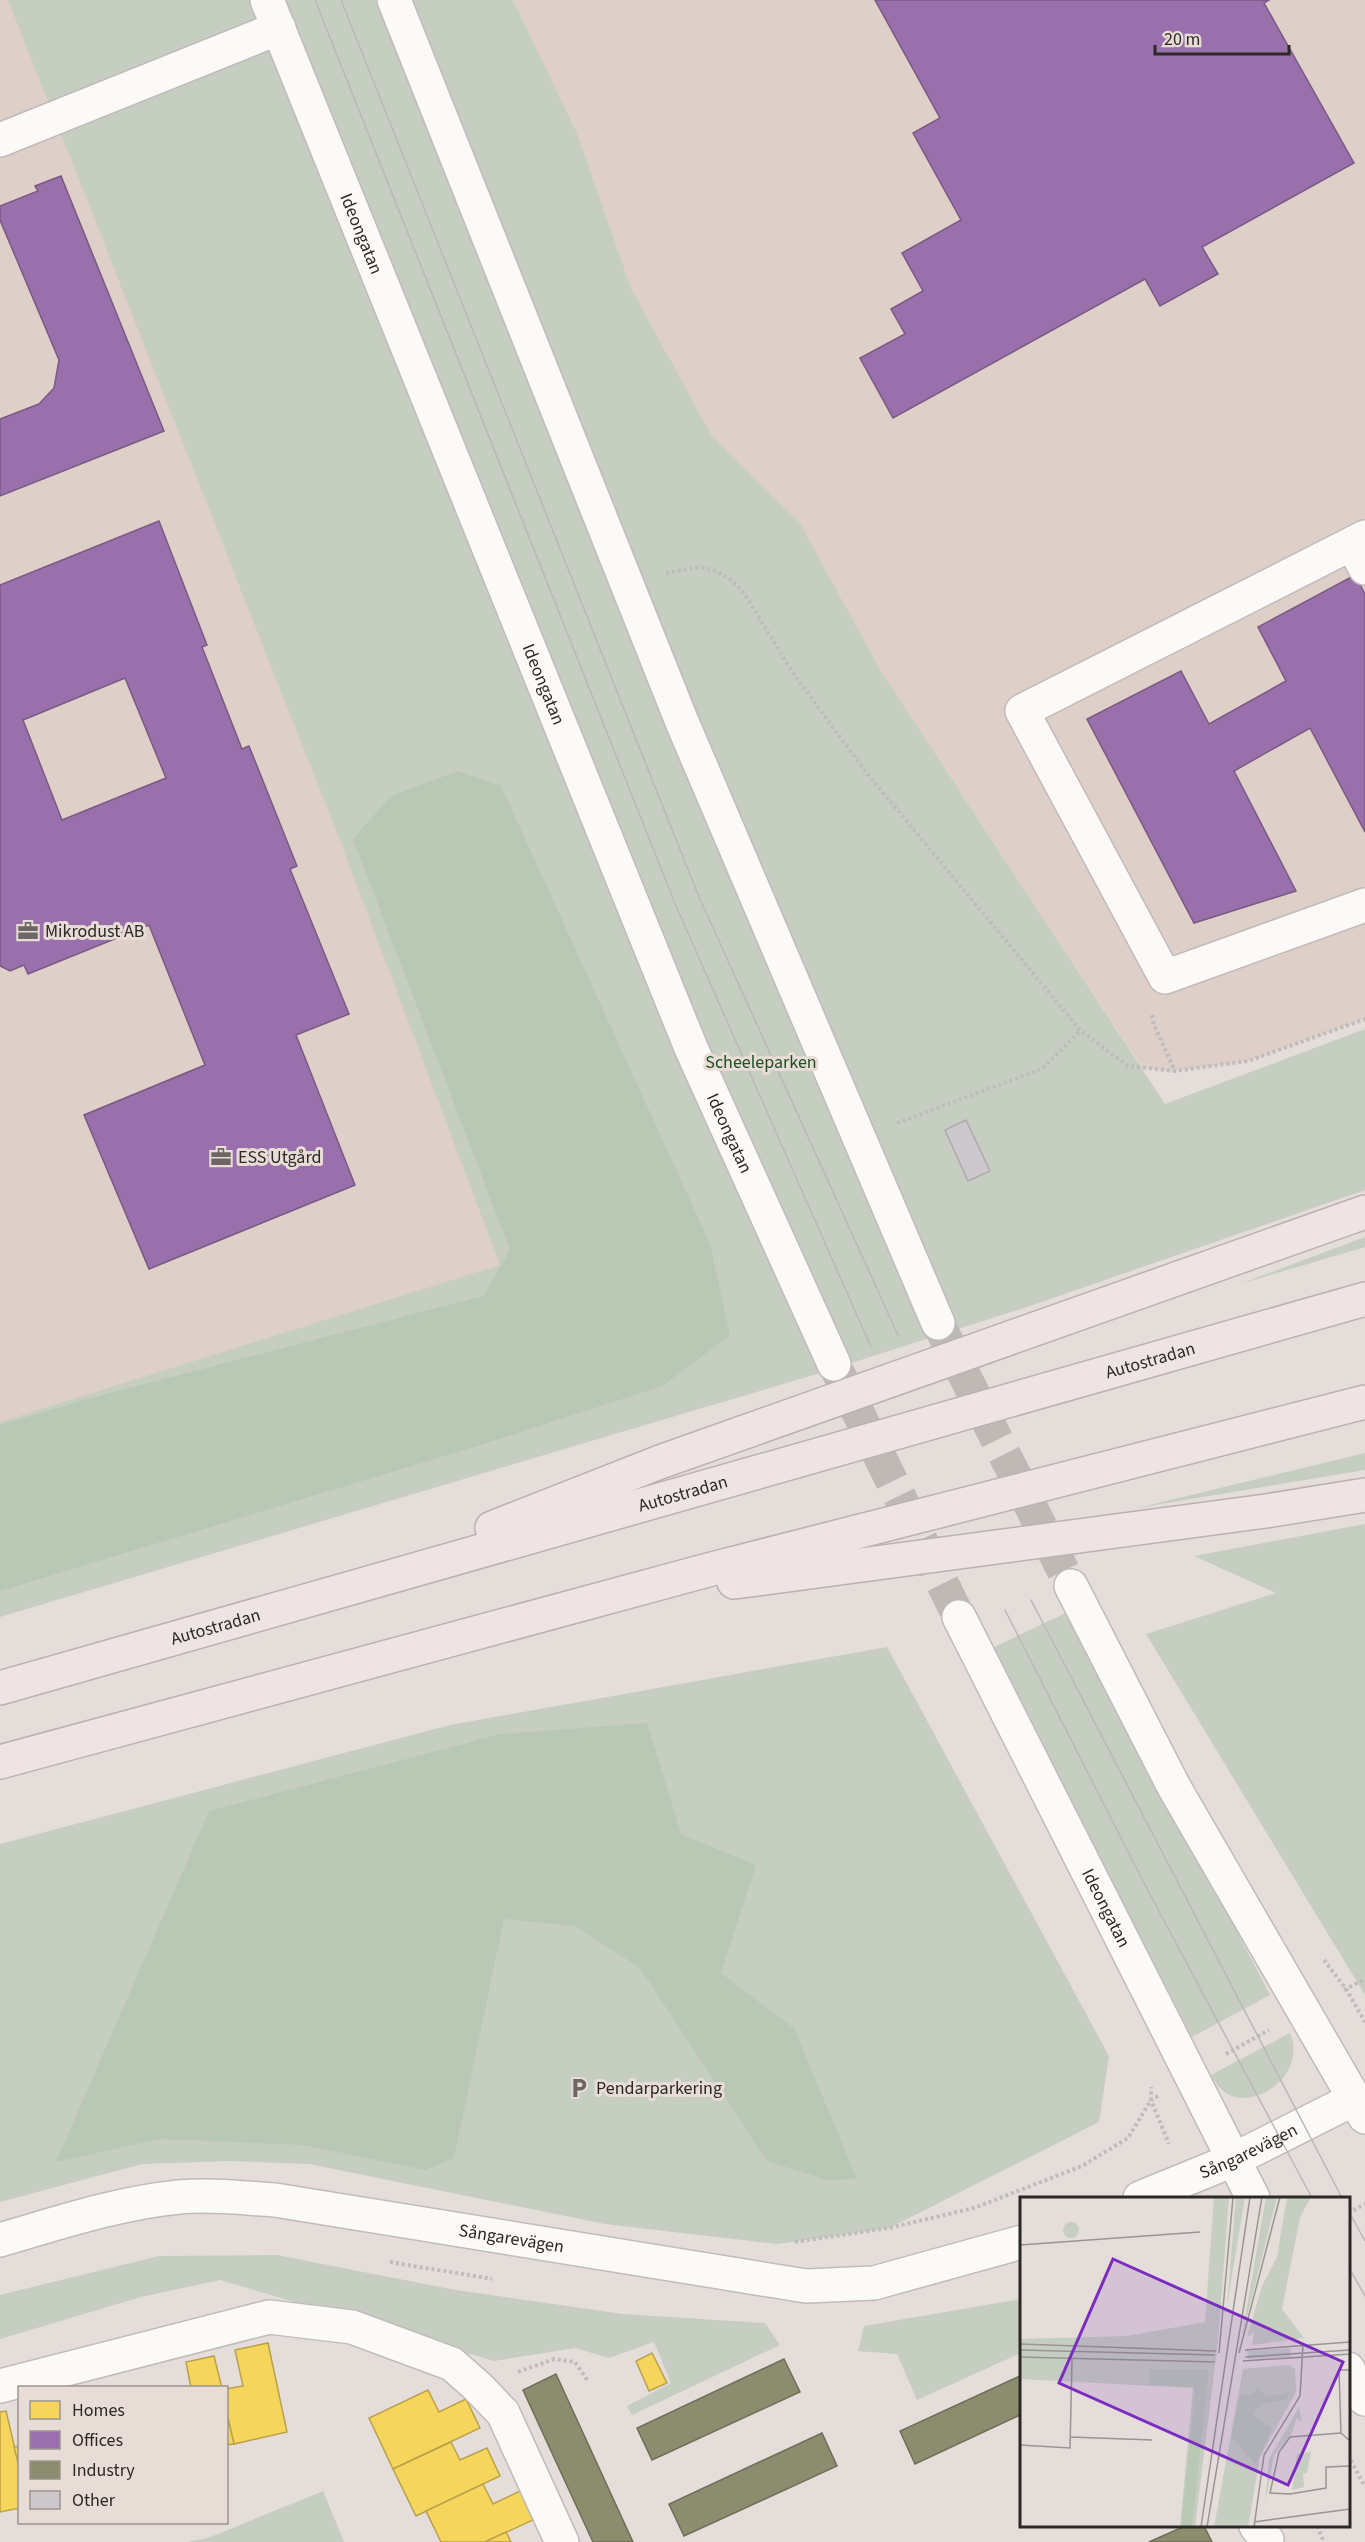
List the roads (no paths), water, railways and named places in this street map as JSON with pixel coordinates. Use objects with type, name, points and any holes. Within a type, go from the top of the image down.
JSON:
[{"type":"highway","points":[[308,1600],[660,1462],[1365,1212]]},
{"type":"highway","name":"Autostradan","points":[[0,1688],[1365,1299]]},
{"type":"highway","points":[[0,1762],[598,1599],[1365,1402]]},
{"type":"highway","points":[[598,1599],[1254,1513],[1365,1495]]},
{"type":"street","points":[[394,0],[682,722],[938,1323]]},
{"type":"street","points":[[0,141],[273,14]]},
{"type":"street","name":"Ideongatan","points":[[273,14],[691,1048],[834,1364]]},
{"type":"street","points":[[1361,550],[1022,711],[1165,977],[1365,905]]},
{"type":"street","points":[[1071,1586],[1174,1787],[1360,2108]]},
{"type":"street","name":"Ideongatan","points":[[959,1617],[1253,2197]]},
{"type":"street","name":"Sångarevägen","points":[[1145,2197],[1360,2108]]},
{"type":"street","name":"Sångarevägen","points":[[0,2240],[125,2206],[178,2197],[227,2196],[275,2200],[806,2286],[874,2283],[1020,2243]]},
{"type":"street","points":[[0,2386],[269,2317],[352,2327],[452,2364],[503,2412],[562,2542]]},
{"type":"street","points":[[1350,2373],[1365,2399]]},
{"type":"tunnel","points":[[938,1323],[1071,1586]]},
{"type":"tunnel","points":[[834,1364],[959,1617]]},
{"type":"tram line","points":[[315,0],[676,906],[871,1347]]},
{"type":"tram line","points":[[341,0],[699,897],[898,1335]]},
{"type":"tram line","points":[[1031,1600],[1341,2197]]},
{"type":"tram line","points":[[1005,1610],[1145,1885],[1311,2197]]},
{"type":"tram line","points":[[1350,2214],[1365,2241]]},
{"type":"tram line","points":[[1350,2270],[1365,2296]]},
{"type":"place","name":"Mikrodust AB","points":[[28,931]]},
{"type":"place","name":"ESS Utgård","points":[[221,1157]]},
{"type":"place","name":"Pendarparkering","points":[[579,2088]]},
{"type":"park label","name":"Scheeleparken","points":[[761,1062]]}]
